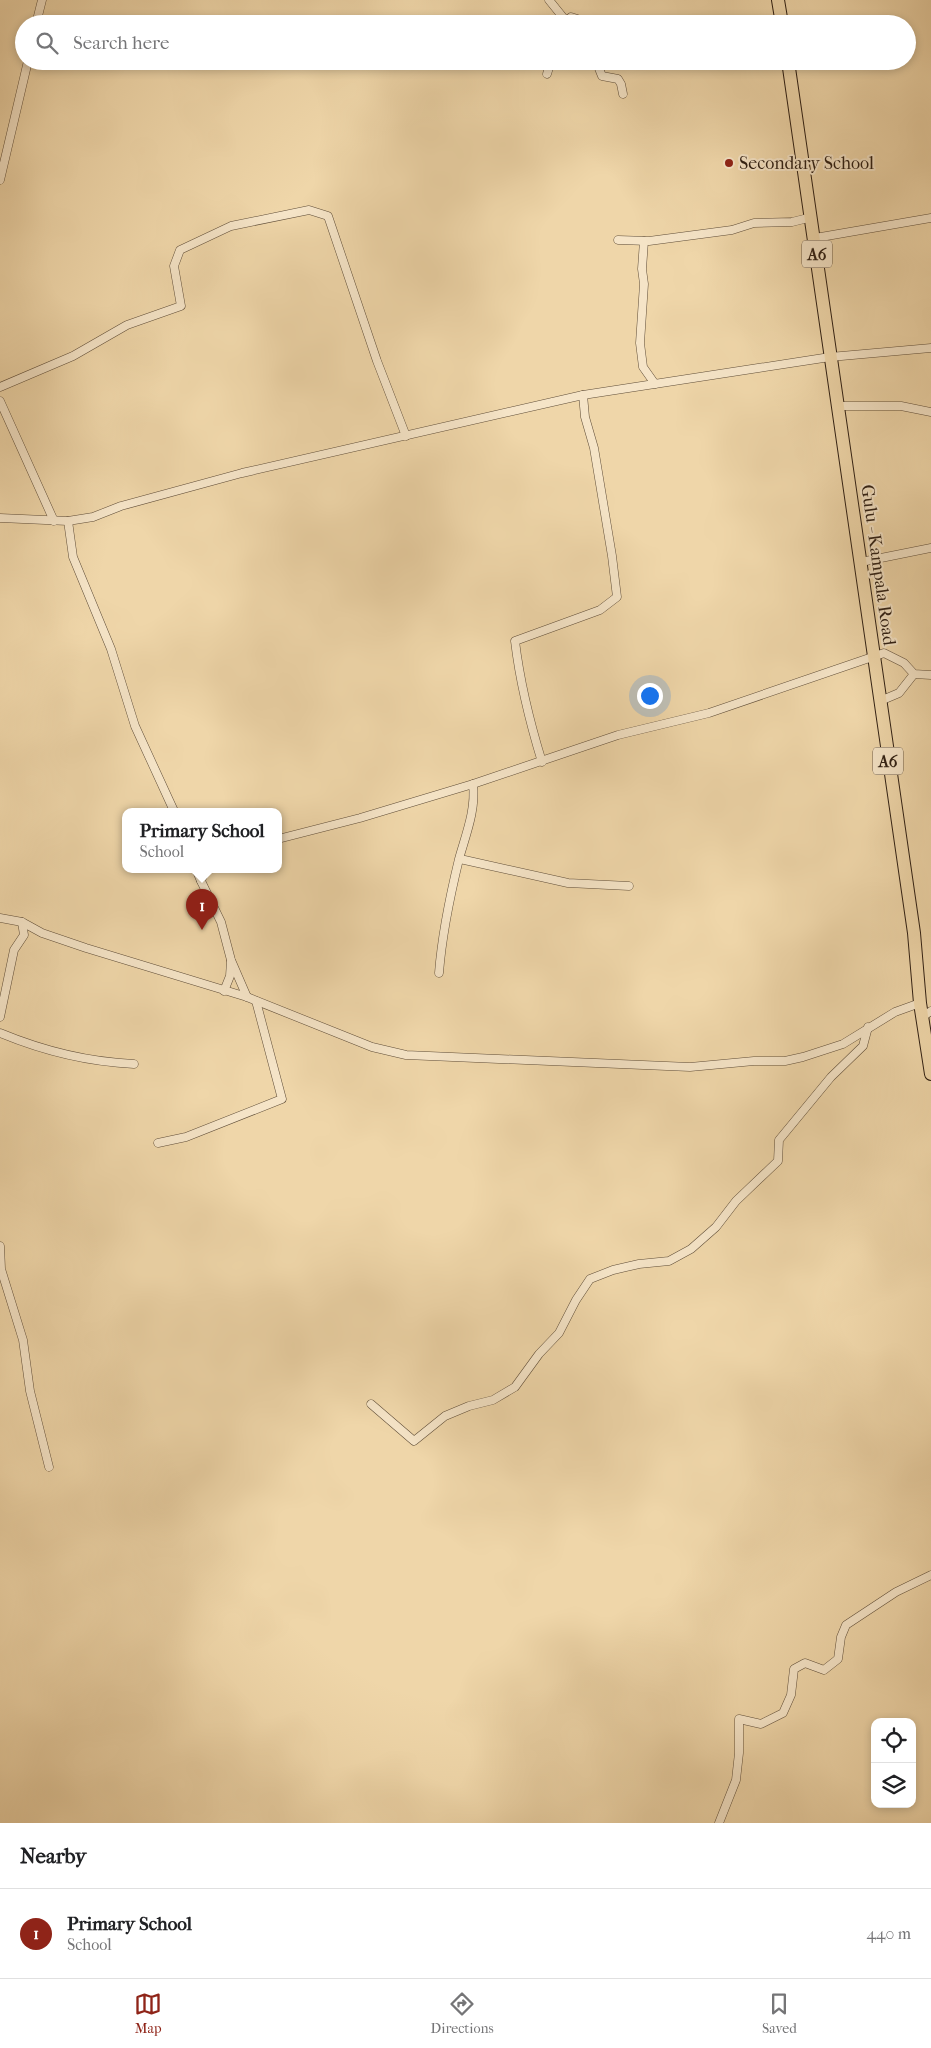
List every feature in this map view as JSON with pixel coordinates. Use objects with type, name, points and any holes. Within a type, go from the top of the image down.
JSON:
[{"type":"main road","points":[[778,0],[780,15]]},
{"type":"main road","name":"Gulu - Kampala Road","points":[[789,70],[914,933],[920,1003],[927,1014],[931,1074]]},
{"type":"street","points":[[38,15],[42,0]]},
{"type":"street","points":[[549,0],[560,15]]},
{"type":"street","points":[[0,180],[26,70]]},
{"type":"street","points":[[547,74],[548,70]]},
{"type":"street","points":[[600,70],[602,76],[618,79],[624,94]]},
{"type":"street","points":[[0,388],[73,356],[127,325],[181,306],[174,266],[180,250],[232,226],[309,210],[328,216],[377,360],[406,436]]},
{"type":"street","points":[[618,240],[644,241],[732,230],[754,223],[792,222],[812,217]]},
{"type":"street","points":[[815,238],[931,218]]},
{"type":"street","points":[[644,241],[642,269],[644,284],[640,343],[643,367],[655,384]]},
{"type":"street","points":[[0,518],[68,521],[93,517],[121,506],[242,473],[583,395],[830,357],[931,348]]},
{"type":"street","points":[[542,762],[523,689],[515,641],[600,610],[617,596],[594,448],[585,417],[583,395]]},
{"type":"street","points":[[0,401],[54,521]]},
{"type":"street","points":[[838,406],[901,406],[931,412]]},
{"type":"street","points":[[68,521],[73,556],[111,649],[135,726],[173,808]]},
{"type":"street","points":[[861,562],[931,548]]},
{"type":"street","points":[[282,838],[360,818],[473,784],[618,735],[709,713],[884,653],[904,663],[914,674],[931,675]]},
{"type":"street","points":[[880,701],[899,693],[914,674]]},
{"type":"street","points":[[439,973],[442,938],[460,858],[470,825],[474,795],[473,784]]},
{"type":"street","points":[[460,858],[568,883],[629,886]]},
{"type":"street","points":[[198,873],[221,922],[231,960],[247,997]]},
{"type":"street","points":[[201,881],[204,873]]},
{"type":"street","points":[[0,918],[22,922],[42,933],[247,997],[372,1047],[406,1055],[690,1066],[785,1061],[843,1044],[895,1012],[920,1003]]},
{"type":"street","points":[[0,1016],[14,950],[24,935],[22,922]]},
{"type":"street","points":[[24,935],[42,933]]},
{"type":"street","points":[[224,991],[230,976],[231,960]]},
{"type":"street","points":[[158,1143],[186,1137],[282,1099],[256,1001]]},
{"type":"street","points":[[371,1404],[414,1441],[445,1416],[469,1406],[493,1400],[515,1387],[539,1354],[559,1333],[576,1300],[590,1280],[613,1270],[639,1264],[669,1261],[691,1249],[716,1227],[736,1201],[778,1161],[779,1140],[831,1077],[862,1046],[868,1027]]},
{"type":"street","points":[[0,1033],[30,1046],[134,1064]]},
{"type":"street","points":[[0,1246],[2,1269],[23,1340],[30,1391],[49,1467]]},
{"type":"street","points":[[719,1823],[736,1780],[739,1753],[739,1719],[761,1724],[783,1713],[791,1695],[794,1670],[805,1663],[824,1670],[838,1659],[841,1637],[846,1625],[896,1592],[931,1575]]},
{"type":"place","name":"Secondary School","points":[[729,163]]},
{"type":"place","name":"Primary School","points":[[202,930]]}]
